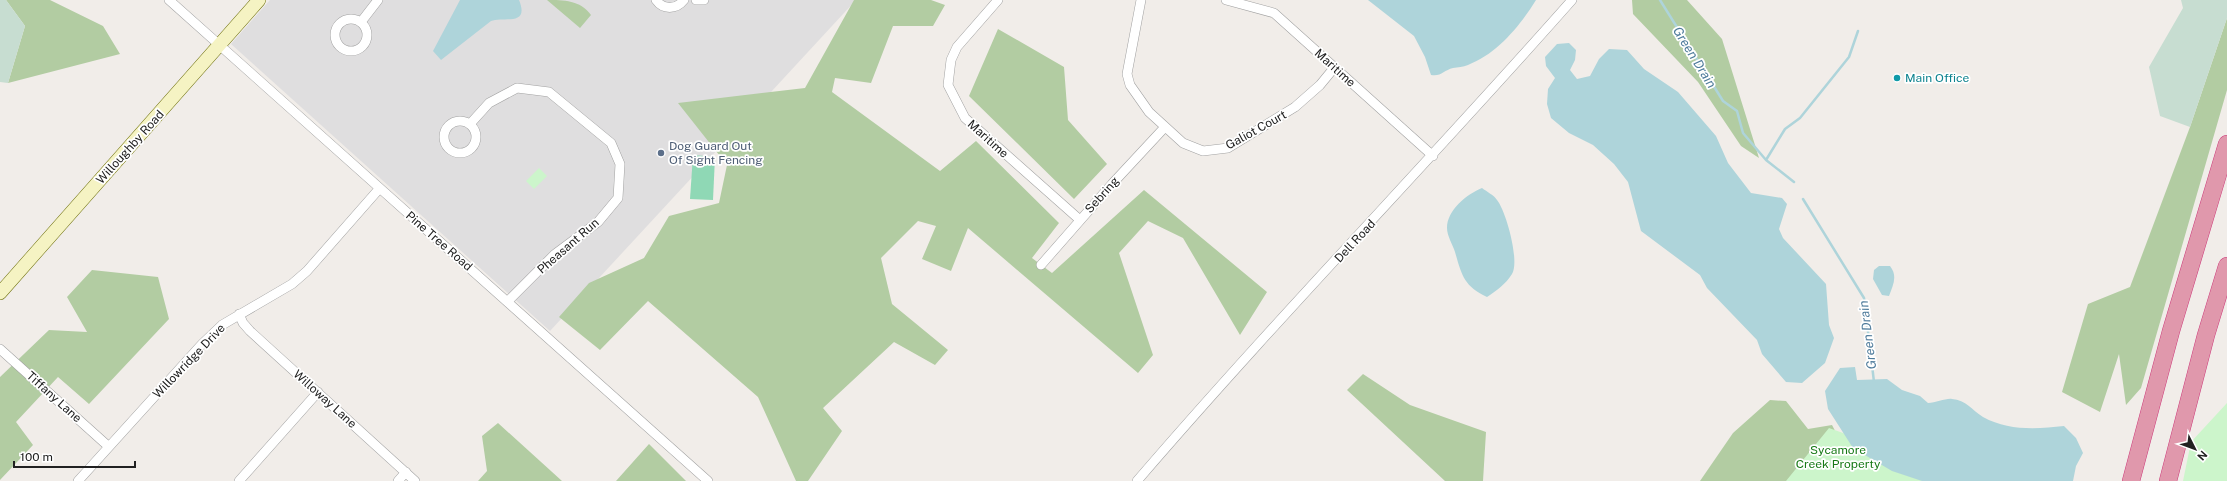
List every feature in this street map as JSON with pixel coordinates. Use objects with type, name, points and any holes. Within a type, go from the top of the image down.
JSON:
[{"type":"highway","points":[[2131,481],[2171,331],[2227,144]]},
{"type":"highway","points":[[2168,481],[2206,335],[2227,266]]},
{"type":"street","name":"Pine Tree Road","points":[[169,0],[708,481]]},
{"type":"street","name":"Willoughby Road","points":[[0,293],[220,46],[259,0]]},
{"type":"street","points":[[361,22],[378,0]]},
{"type":"street","points":[[656,0],[668,8],[679,5],[684,0]]},
{"type":"street","points":[[696,0],[704,0]]},
{"type":"street","name":"Maritime","points":[[998,0],[957,47],[951,60],[948,85],[965,118],[1080,220]]},
{"type":"street","name":"Galiot Court","points":[[1141,0],[1127,77],[1130,85],[1140,101],[1165,127],[1183,143],[1203,151],[1228,148],[1296,107],[1320,85],[1334,68]]},
{"type":"street","name":"Maritime","points":[[1226,0],[1274,13],[1433,156]]},
{"type":"street","name":"Dell Road","points":[[1137,481],[1189,422],[1433,156],[1572,0]]},
{"type":"street","name":"Pheasant Run","points":[[470,124],[489,103],[517,88],[549,92],[610,143],[620,164],[618,198],[598,222],[555,254],[508,301]]},
{"type":"street","name":"Sebring","points":[[1041,265],[1165,127]]},
{"type":"street","name":"Willowridge Drive","points":[[78,481],[108,446],[202,344],[222,325],[239,314],[268,300],[302,276],[379,189]]},
{"type":"street","name":"Willoway Lane","points":[[239,314],[250,331],[415,481]]},
{"type":"street","name":"Tiffany Lane","points":[[0,349],[108,446]]},
{"type":"street","points":[[239,481],[318,392]]},
{"type":"street","points":[[398,481],[406,472]]},
{"type":"shaded area","points":[[270,0],[856,0],[550,331],[231,44]]},
{"type":"green space","points":[[0,0],[6,0],[25,26],[8,83],[0,82]]},
{"type":"green space","points":[[6,0],[50,0],[103,26],[120,54],[8,83],[25,26]]},
{"type":"green space","points":[[547,0],[560,0],[577,4],[582,6],[591,15],[580,28]]},
{"type":"green space","points":[[854,0],[931,0],[945,5],[933,26],[893,26],[871,83],[835,78],[832,92],[940,171],[976,141],[1059,223],[1032,258],[1052,273],[1144,190],[1267,292],[1240,335],[1183,238],[1148,221],[1119,253],[1153,355],[1138,373],[968,228],[951,271],[922,259],[936,226],[918,221],[881,258],[892,304],[948,350],[935,365],[894,342],[823,408],[842,431],[808,481],[796,481],[758,397],[648,301],[600,350],[559,317],[589,283],[644,258],[669,216],[719,203],[727,165],[678,103],[805,88]]},
{"type":"green space","points":[[1632,0],[1687,0],[1722,39],[1759,158],[1741,146],[1698,82],[1633,14]]},
{"type":"green space","points":[[2181,0],[2227,0],[2227,18],[2190,127],[2160,116],[2149,67],[2183,8]]},
{"type":"green space","points":[[2227,18],[2227,90],[2141,388],[2126,405],[2119,354],[2100,412],[2062,392],[2088,304],[2130,287],[2190,127]]},
{"type":"green space","points":[[998,29],[1064,67],[1068,120],[1107,164],[1074,199],[969,96]]},
{"type":"green space","points":[[693,155],[715,157],[713,200],[690,199]]},
{"type":"green space","points":[[539,168],[547,176],[534,189],[526,181]]},
{"type":"green space","points":[[92,270],[158,277],[169,319],[89,404],[58,377],[16,422],[33,445],[0,480],[0,377],[49,330],[87,332],[67,297]]},
{"type":"green space","points":[[1363,374],[1410,405],[1486,432],[1483,481],[1445,481],[1347,390]]},
{"type":"green space","points":[[1770,400],[1786,401],[1808,429],[1832,425],[1843,446],[1897,481],[1700,481],[1733,433]]},
{"type":"green space","points":[[2227,403],[2227,481],[2183,481],[2191,442]]},
{"type":"green space","points":[[498,423],[562,481],[478,481],[487,471],[482,436]]},
{"type":"green space","name":"Sycamore Creek Property","points":[[1829,428],[1978,481],[1786,481]]},
{"type":"green space","points":[[649,444],[686,481],[616,481]]},
{"type":"water","points":[[460,0],[519,0],[521,14],[514,19],[491,21],[441,60],[433,51]]},
{"type":"water","points":[[1368,0],[1536,0],[1523,20],[1507,38],[1489,54],[1468,65],[1453,68],[1440,74],[1431,75],[1425,57],[1414,36]]},
{"type":"water","points":[[1569,43],[1576,50],[1575,60],[1570,70],[1577,79],[1590,76],[1599,59],[1609,49],[1627,50],[1644,69],[1678,92],[1716,136],[1728,163],[1751,193],[1782,198],[1787,204],[1779,229],[1783,238],[1826,284],[1829,325],[1834,338],[1825,363],[1802,383],[1786,382],[1762,354],[1757,340],[1707,288],[1700,275],[1641,231],[1628,182],[1614,164],[1593,145],[1569,133],[1551,118],[1547,104],[1548,89],[1555,78],[1546,66],[1545,57],[1557,44]]},
{"type":"water","points":[[1482,188],[1494,197],[1501,206],[1511,236],[1514,258],[1514,268],[1510,278],[1501,287],[1487,297],[1473,289],[1465,279],[1447,231],[1448,221],[1454,209],[1470,194]]},
{"type":"water","points":[[1879,266],[1890,266],[1894,273],[1894,281],[1889,296],[1882,295],[1873,279],[1874,270]]},
{"type":"water","points":[[1855,367],[1857,380],[1887,379],[1902,390],[1920,396],[1928,403],[1950,399],[1961,401],[1983,417],[2002,425],[2023,428],[2064,426],[2076,438],[2083,453],[2076,466],[2073,481],[1922,481],[1892,471],[1853,448],[1828,409],[1825,391],[1840,368]]},
{"type":"waterway","name":"Green Drain","points":[[1660,0],[1723,101],[1737,111],[1743,133],[1766,160],[1794,182]]},
{"type":"waterway","points":[[1766,160],[1785,129],[1800,118],[1849,57],[1858,31]]},
{"type":"waterway","name":"Green Drain","points":[[1803,199],[1864,298],[1874,382]]},
{"type":"place","name":"Main Office","points":[[1897,78]]},
{"type":"place","name":"Dog Guard Out Of Sight Fencing","points":[[661,153]]}]
